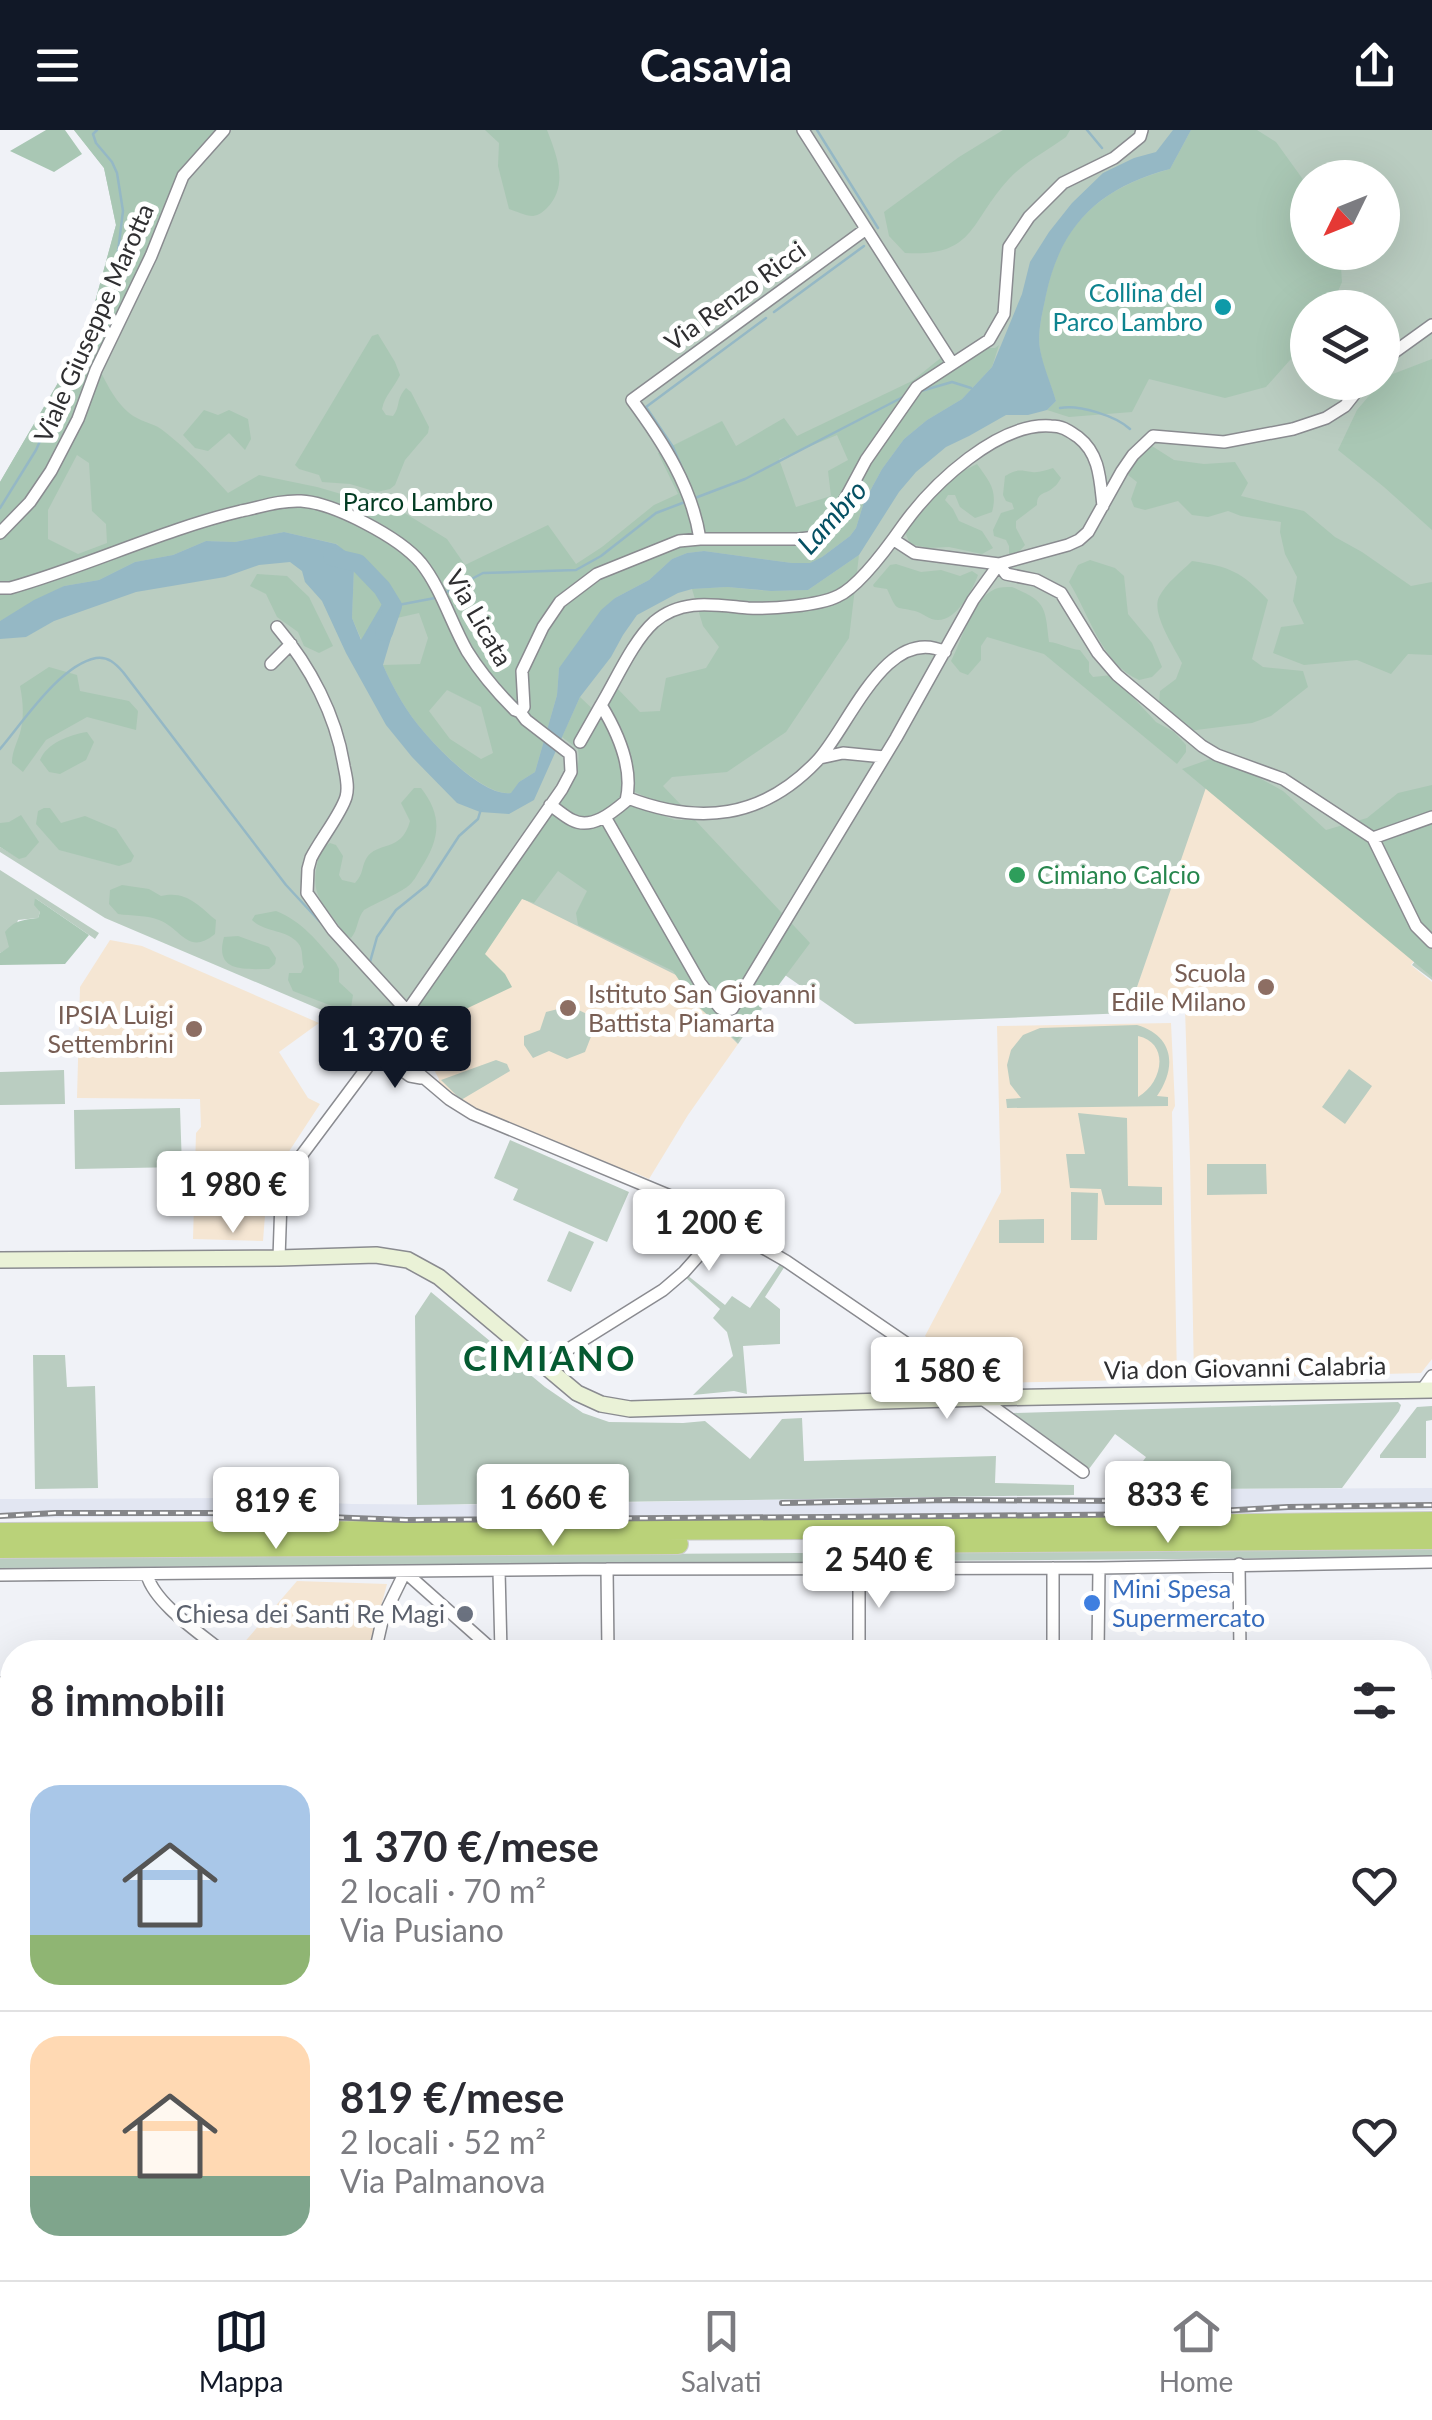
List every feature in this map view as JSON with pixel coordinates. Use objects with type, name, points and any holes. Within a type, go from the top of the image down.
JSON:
[{"type":"highway","points":[[0,1533],[824,1530],[1432,1522]]},
{"type":"highway","points":[[0,1548],[1432,1540]]},
{"type":"street","name":"Viale Giuseppe Marotta","points":[[0,533],[30,502],[52,471],[151,256],[183,176],[224,130]]},
{"type":"street","points":[[803,130],[952,363]]},
{"type":"street","points":[[520,712],[524,706],[521,674],[526,658],[560,602],[598,574],[679,541],[816,537],[826,529],[866,460],[917,386],[989,340],[1004,314],[1010,247],[1029,217],[1062,183],[1114,158],[1142,130]]},
{"type":"street","name":"Via Renzo Ricci","points":[[700,539],[696,513],[661,440],[632,400],[866,229]]},
{"type":"street","points":[[1400,340],[1432,326]]},
{"type":"street","points":[[894,540],[914,553],[999,564],[1029,557],[1079,540],[1094,525],[1133,455],[1153,436],[1224,442],[1293,429],[1326,418],[1350,400]]},
{"type":"street","points":[[580,742],[652,624],[672,610],[688,605],[773,608],[842,595],[943,480],[1003,438],[1046,425],[1064,427],[1087,444],[1097,462],[1103,506]]},
{"type":"street","name":"Via Licata","points":[[0,588],[54,575],[224,515],[282,502],[311,502],[367,524],[414,557],[477,666],[510,706],[570,754],[571,772],[550,806],[290,1175],[281,1203],[280,1258]]},
{"type":"street","points":[[605,817],[700,983],[720,1008],[727,1010],[734,1005],[884,758],[973,600],[999,564]]},
{"type":"street","points":[[999,564],[1006,574],[1036,580],[1061,593],[1098,652],[1118,675],[1184,734],[1217,756],[1282,780],[1372,838],[1416,926],[1432,942]]},
{"type":"street","points":[[277,627],[291,644],[336,726],[347,787],[346,798],[312,858],[307,894],[333,930],[406,1011]]},
{"type":"street","points":[[271,664],[291,644]]},
{"type":"street","points":[[628,798],[673,812],[700,814],[732,812],[774,795],[820,758],[868,687],[894,660],[916,647],[945,652]]},
{"type":"street","points":[[550,806],[579,824],[590,823],[605,817],[628,798],[624,756],[602,706]]},
{"type":"street","points":[[820,758],[843,753],[884,758]]},
{"type":"street","points":[[1372,838],[1432,817]]},
{"type":"street","points":[[378,1053],[410,1076],[423,1077],[473,1114],[664,1192],[802,1271],[904,1341],[910,1352],[911,1400]]},
{"type":"street","points":[[542,1365],[667,1286],[725,1226]]},
{"type":"street","name":"Via don Giovanni Calabria","points":[[0,1260],[376,1255],[396,1258],[440,1277],[572,1389],[588,1399],[630,1409],[1429,1385]]},
{"type":"street","points":[[981,1398],[1083,1472]]},
{"type":"street","points":[[0,1575],[1432,1562]]},
{"type":"street","points":[[1239,1564],[1240,1640]]},
{"type":"street","points":[[859,1568],[859,1640]]},
{"type":"street","points":[[1053,1568],[1053,1640]]},
{"type":"street","points":[[1098,1640],[1099,1568]]},
{"type":"street","points":[[607,1569],[608,1640]]},
{"type":"street","points":[[498,1640],[499,1570]]},
{"type":"street","points":[[378,1640],[383,1618],[405,1572]]},
{"type":"street","points":[[405,1572],[484,1640]]},
{"type":"street","points":[[148,1575],[160,1598],[209,1640]]},
{"type":"shaded area","points":[[1209,775],[1422,950],[1411,965],[1432,982],[1432,1359],[1421,1373],[1194,1379],[1185,1009],[1128,1013]]},
{"type":"shaded area","name":"Istituto San Giovanni Battista Piamarta","points":[[608,838],[684,986],[738,1044],[649,1179],[468,1107],[438,1085],[432,1066],[423,1064],[406,1043],[510,906]]},
{"type":"shaded area","name":"IPSIA Luigi Settembrini","points":[[110,940],[142,946],[319,1023],[279,1052],[308,1098],[320,1104],[271,1179],[263,1241],[193,1239],[200,1099],[77,1098],[80,987]]},
{"type":"shaded area","points":[[1171,1023],[1177,1379],[987,1383],[925,1336],[1001,1192],[997,1026]]},
{"type":"shaded area","points":[[1432,1488],[1432,1510],[1163,1517],[392,1525],[185,1516],[0,1518],[0,1499],[227,1498],[504,1505],[923,1496],[1194,1498],[1194,1489]]},
{"type":"shaded area","points":[[297,1581],[387,1584],[372,1640],[246,1640]]},
{"type":"green space","points":[[46,130],[65,130],[82,154],[54,172],[10,151]]},
{"type":"green space","name":"Parco Lambro","points":[[74,130],[1432,130],[1432,980],[1412,965],[1423,951],[1210,776],[1128,1013],[855,1024],[785,975],[738,1044],[678,976],[519,897],[405,1043],[369,1026],[361,1030],[105,918],[0,852],[0,847],[19,858],[0,841],[0,482],[86,335],[116,225],[104,168]]},
{"type":"green space","points":[[74,130],[231,130],[188,176],[99,368],[125,409],[173,439],[228,493],[259,475],[403,512],[447,539],[465,565],[548,525],[576,564],[654,505],[678,494],[658,453],[722,421],[736,446],[784,418],[797,436],[912,381],[942,357],[952,364],[983,348],[999,345],[992,367],[962,399],[904,439],[864,502],[856,528],[822,557],[811,563],[792,563],[704,551],[687,553],[615,598],[559,668],[557,695],[535,772],[519,782],[512,793],[501,792],[477,781],[452,761],[406,709],[383,665],[420,664],[428,638],[419,613],[397,618],[383,604],[362,641],[352,618],[354,568],[337,544],[284,532],[235,542],[206,541],[173,555],[135,562],[99,580],[64,586],[0,621],[0,482],[86,335],[116,225],[104,168]],"holes":[[[837,435],[848,460],[828,471],[831,496],[796,507],[779,459]],[[77,455],[89,463],[92,511],[106,524],[107,543],[78,554],[48,539],[48,510]],[[447,690],[481,707],[493,753],[481,759],[450,739],[429,711]]]},
{"type":"green space","points":[[485,130],[547,130],[559,180],[554,199],[542,212],[530,216],[509,209],[498,166],[499,143]]},
{"type":"green space","points":[[1003,130],[1070,130],[1066,137],[1014,174],[958,243],[928,253],[905,253],[889,236],[884,212]]},
{"type":"green space","points":[[1191,130],[1257,130],[1276,142],[1290,161],[1290,270],[1341,270],[1338,290],[1290,290],[1290,360],[1266,387],[1225,398],[1149,379],[1132,412],[1069,417],[1047,410],[1056,401],[1041,355],[1040,329],[1046,294],[1062,247],[1074,228],[1104,198],[1170,169]]},
{"type":"green space","points":[[378,334],[400,375],[382,409],[393,416],[406,388],[429,427],[428,433],[405,460],[390,489],[377,492],[350,484],[322,482],[319,475],[295,465],[372,336]]},
{"type":"green space","points":[[1432,359],[1432,530],[1338,450],[1365,400],[1400,400],[1400,371]]},
{"type":"green space","points":[[204,410],[218,415],[229,410],[248,419],[251,439],[245,450],[229,433],[208,451],[195,448],[183,435]]},
{"type":"green space","points":[[1152,446],[1174,460],[1204,464],[1235,462],[1248,483],[1241,496],[1304,511],[1335,537],[1411,586],[1432,582],[1432,655],[1408,654],[1391,674],[1357,660],[1304,665],[1273,653],[1281,627],[1304,624],[1293,601],[1297,577],[1285,554],[1281,522],[1228,511],[1208,517],[1192,515],[1178,501],[1145,510],[1134,507],[1131,499],[1137,482],[1128,475],[1137,458]]},
{"type":"green space","points":[[977,464],[993,492],[992,512],[975,518],[960,507],[955,495],[948,495],[945,500],[959,521],[982,531],[993,548],[982,554],[910,544],[905,532],[953,476]]},
{"type":"green space","points":[[1053,468],[1061,478],[1016,521],[1025,545],[1009,557],[1006,540],[994,536],[993,530],[1001,513],[1014,509],[1003,495],[1005,476]]},
{"type":"green space","points":[[859,555],[849,638],[786,732],[727,772],[672,777],[663,786],[683,807],[657,802],[633,791],[629,803],[675,820],[695,820],[810,943],[737,1041],[694,1003],[673,971],[578,925],[576,913],[587,891],[558,871],[534,903],[522,899],[485,954],[512,987],[430,1026],[440,1059],[423,1063],[404,1040],[402,1027],[572,781],[578,766],[578,749],[562,737],[580,697],[599,715],[615,686],[640,712],[660,711],[666,678],[706,668],[719,647],[703,626],[692,589],[808,590]]},
{"type":"green space","points":[[1090,560],[1115,568],[1124,576],[1128,614],[1152,643],[1162,667],[1152,677],[1139,680],[1126,673],[1098,637],[1069,582],[1078,565]]},
{"type":"green space","points":[[1192,561],[1234,572],[1268,600],[1252,659],[1263,667],[1303,671],[1308,687],[1271,716],[1252,723],[1188,731],[1159,704],[1160,691],[1176,679],[1182,663],[1164,630],[1157,604],[1166,587]]},
{"type":"green space","points":[[890,565],[921,572],[941,570],[960,576],[972,571],[978,575],[957,610],[945,619],[935,620],[897,607],[887,589],[874,587]]},
{"type":"green space","points":[[257,574],[287,576],[309,597],[333,646],[319,653],[304,646],[298,632],[277,617],[266,594],[250,586]]},
{"type":"green space","points":[[1012,587],[1042,607],[1049,642],[1080,650],[1093,677],[1112,675],[1156,722],[1174,732],[1186,745],[1177,764],[1044,654],[987,637],[981,646],[981,660],[968,675],[960,672],[951,661],[973,611],[986,594]]},
{"type":"green space","points":[[49,667],[77,675],[80,691],[129,701],[138,711],[136,730],[87,717],[46,740],[23,772],[12,763],[23,718],[20,686]]},
{"type":"green space","points":[[87,732],[94,742],[86,760],[60,774],[49,772],[40,760],[48,749]]},
{"type":"green space","points":[[1210,759],[1236,765],[1283,791],[1326,830],[1367,818],[1398,793],[1432,785],[1432,977],[1182,769]]},
{"type":"green space","points":[[414,788],[421,788],[433,808],[436,828],[432,847],[409,885],[364,910],[351,938],[318,894],[315,876],[321,848],[330,843],[336,845],[343,856],[339,875],[342,880],[355,883],[371,853],[395,843],[406,831],[410,821],[401,803]]},
{"type":"green space","points":[[50,808],[61,823],[85,816],[116,829],[134,856],[131,862],[119,866],[59,850],[36,824],[38,811]]},
{"type":"green space","points":[[21,815],[39,842],[26,857],[19,859],[0,847],[0,823]]},
{"type":"green space","points":[[0,870],[99,933],[95,939],[35,898],[38,918],[18,920],[9,948],[0,953]]},
{"type":"green space","points":[[122,885],[191,900],[216,920],[215,934],[191,942],[159,920],[118,914],[109,904],[110,890]]},
{"type":"green space","points":[[35,898],[89,935],[65,964],[0,965],[0,953],[9,947],[5,932],[16,923],[38,918]]},
{"type":"green space","points":[[276,911],[302,926],[336,963],[339,982],[353,995],[351,1008],[332,1006],[293,991],[289,973],[301,973],[304,967],[300,945],[288,935],[252,920],[255,915]]},
{"type":"green space","points":[[238,936],[269,947],[275,964],[269,969],[250,969],[228,963],[223,957],[224,937]]},
{"type":"green space","points":[[570,1006],[587,1014],[592,1034],[585,1052],[567,1059],[549,1051],[533,1058],[524,1045],[524,1036],[540,1030],[546,1012]]},
{"type":"green space","points":[[1137,1025],[1149,1030],[1159,1037],[1168,1054],[1168,1074],[1157,1096],[1168,1097],[1168,1106],[1007,1108],[1006,1099],[1021,1098],[1010,1084],[1007,1065],[1011,1050],[1023,1035],[1040,1028]],"holes":[[[1138,1036],[1148,1040],[1159,1055],[1159,1064],[1153,1083],[1138,1097]]]},
{"type":"green space","points":[[496,1060],[507,1064],[510,1071],[461,1100],[441,1080]]},
{"type":"green space","points":[[1349,1069],[1372,1086],[1345,1124],[1322,1107]]},
{"type":"green space","points":[[64,1070],[65,1104],[0,1105],[0,1072]]},
{"type":"green space","points":[[180,1108],[182,1167],[75,1169],[74,1110]]},
{"type":"green space","points":[[1078,1113],[1127,1118],[1128,1186],[1162,1187],[1162,1205],[1105,1205],[1101,1189],[1070,1188],[1066,1154],[1085,1154]]},
{"type":"green space","points":[[510,1140],[629,1192],[607,1242],[513,1200],[518,1189],[494,1178]]},
{"type":"green space","points":[[1207,1164],[1266,1164],[1267,1194],[1207,1195]]},
{"type":"green space","points":[[1071,1192],[1098,1193],[1097,1240],[1071,1240]]},
{"type":"green space","points":[[1044,1219],[1044,1243],[999,1243],[999,1220]]},
{"type":"green space","points":[[569,1231],[594,1242],[571,1292],[547,1281]]},
{"type":"green space","points":[[780,1264],[785,1266],[765,1297],[780,1309],[780,1344],[743,1346],[747,1394],[734,1391],[693,1395],[733,1356],[727,1332],[713,1318],[720,1309],[685,1277],[725,1305],[732,1296],[750,1308]]},
{"type":"green space","points":[[431,1292],[545,1387],[583,1413],[609,1422],[705,1421],[750,1459],[782,1419],[802,1418],[804,1461],[996,1456],[995,1483],[1074,1485],[1074,1495],[417,1505],[415,1316]]},
{"type":"green space","points":[[33,1355],[65,1355],[67,1387],[95,1386],[98,1488],[35,1489]]},
{"type":"green space","points":[[1398,1402],[1399,1411],[1342,1488],[1195,1489],[1194,1498],[1120,1496],[1146,1457],[1115,1434],[1089,1469],[1013,1413]]},
{"type":"green space","points":[[1432,1406],[1432,1420],[1426,1421],[1426,1458],[1380,1458],[1417,1407]]},
{"type":"green space","points":[[1432,1549],[1432,1557],[0,1568],[0,1558]]},
{"type":"water","points":[[1173,130],[1191,130],[1170,169],[1104,198],[1088,212],[1062,248],[1046,295],[1039,336],[1056,401],[1047,410],[1006,415],[946,447],[899,492],[859,555],[808,590],[692,589],[637,615],[580,697],[534,800],[509,814],[480,812],[457,803],[412,757],[386,725],[322,601],[305,582],[302,571],[290,562],[136,592],[54,621],[26,637],[0,639],[0,621],[34,600],[64,586],[99,580],[135,562],[173,555],[206,541],[235,542],[284,532],[336,544],[348,553],[354,568],[352,618],[361,640],[382,604],[397,618],[383,665],[412,717],[464,772],[489,788],[511,793],[519,782],[535,772],[557,695],[559,668],[601,610],[649,580],[672,559],[687,553],[704,551],[810,563],[850,536],[882,469],[904,439],[962,399],[992,367],[1022,294],[1030,262],[1072,203],[1103,173],[1156,152]]},
{"type":"waterway","points":[[0,508],[36,450],[99,321],[116,268],[123,211],[117,173],[96,143],[93,134],[97,130]]},
{"type":"waterway","points":[[817,130],[878,228]]},
{"type":"waterway","points":[[1087,130],[1102,148]]},
{"type":"waterway","points":[[774,312],[864,246]]},
{"type":"waterway","points":[[688,482],[673,447],[646,407],[766,318]]},
{"type":"waterway","points":[[921,391],[952,382],[971,388]]},
{"type":"waterway","points":[[695,498],[745,479],[903,397]]},
{"type":"waterway","points":[[1060,408],[1096,412],[1130,429]]},
{"type":"waterway","points":[[443,594],[483,573],[576,570],[601,556],[656,513],[685,502]]},
{"type":"waterway","name":"Lambro","points":[[332,557],[358,563],[382,588],[393,606],[384,632]]},
{"type":"waterway","points":[[393,606],[435,598]]},
{"type":"waterway","points":[[0,749],[69,671],[96,658],[111,661],[286,885],[323,925]]},
{"type":"waterway","points":[[370,962],[377,937],[396,910],[427,885],[459,836],[478,819],[481,809]]},
{"type":"railway","points":[[782,1503],[1127,1501]]},
{"type":"railway","points":[[0,1516],[219,1513],[406,1520],[949,1516],[1432,1505]]},
{"type":"place","name":"Collina del Parco Lambro","points":[[1223,307]]},
{"type":"place","name":"Cimiano Calcio","points":[[1017,875]]},
{"type":"place","name":"Scuola Edile Milano","points":[[1266,987]]},
{"type":"place","name":"Istituto San Giovanni Battista Piamarta","points":[[568,1008]]},
{"type":"place","name":"IPSIA Luigi Settembrini","points":[[194,1029]]},
{"type":"place","name":"Mini Spesa Supermercato","points":[[1092,1603]]},
{"type":"place","name":"Chiesa dei Santi Re Magi","points":[[465,1614]]},
{"type":"district","name":"CIMIANO","points":[[550,1359]]}]
